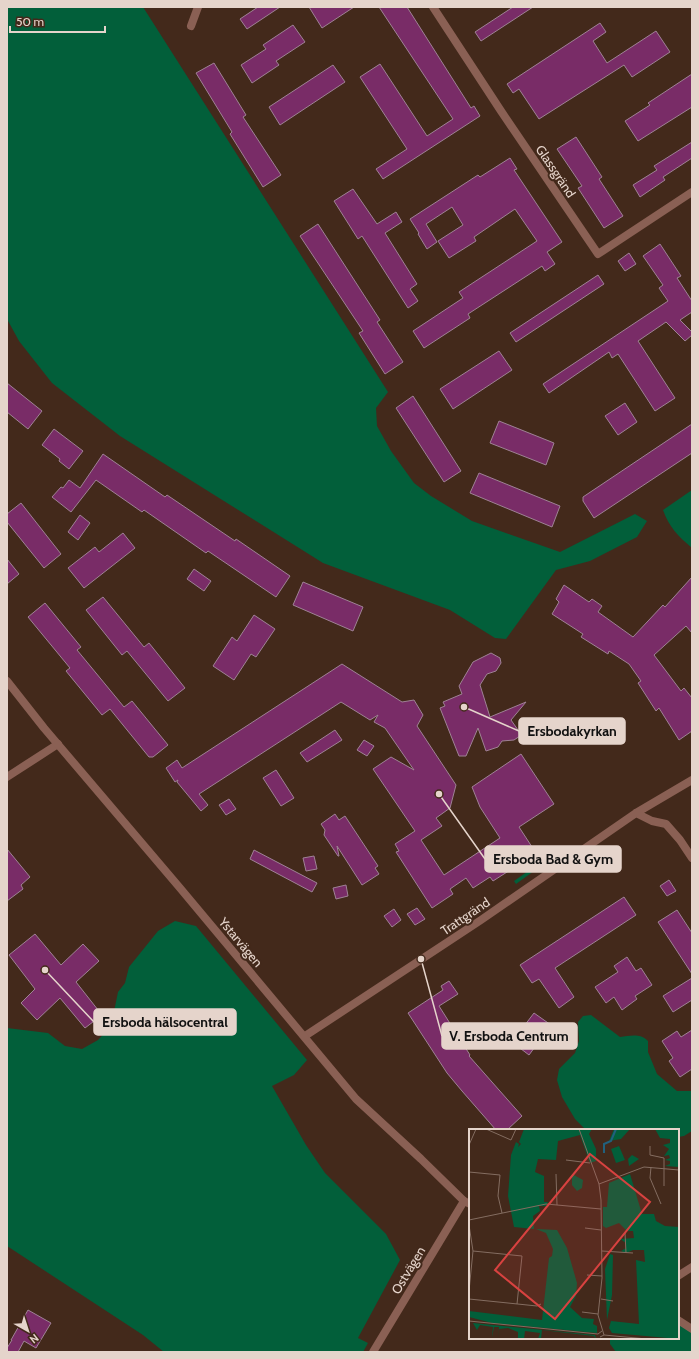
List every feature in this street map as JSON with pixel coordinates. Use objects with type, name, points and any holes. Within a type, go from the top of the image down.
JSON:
[{"type":"street","points":[[191,26],[198,7]]},
{"type":"street","name":"Glassgränd","points":[[433,7],[598,254],[692,192]]},
{"type":"street","name":"Ystarvägen","points":[[7,681],[58,744],[305,1036],[356,1099],[467,1203]]},
{"type":"street","points":[[7,778],[58,744]]},
{"type":"street","name":"Trattgränd","points":[[305,1036],[481,920],[636,813],[692,780]]},
{"type":"street","points":[[636,813],[652,821],[666,824],[680,840],[692,858]]},
{"type":"street","name":"Ostvägen","points":[[373,1352],[467,1203]]},
{"type":"street","points":[[679,1275],[692,1267]]},
{"type":"street","points":[[679,1321],[692,1329]]},
{"type":"green space","points":[[7,7],[143,7],[388,392],[376,408],[377,426],[391,451],[414,483],[431,496],[472,521],[560,552],[635,514],[647,521],[637,537],[590,561],[556,570],[506,639],[495,638],[450,610],[323,563],[120,436],[52,383],[19,341],[7,319]]},
{"type":"green space","points":[[692,490],[692,548],[674,531],[663,510]]},
{"type":"green space","points":[[544,860],[545,863],[516,884],[514,881]]},
{"type":"green space","points":[[175,921],[196,926],[307,1060],[294,1075],[272,1086],[306,1145],[325,1173],[386,1234],[400,1260],[358,1338],[368,1343],[363,1352],[164,1352],[143,1335],[7,1246],[7,1028],[48,1033],[65,1046],[82,1049],[98,1040],[111,1026],[118,992],[125,983],[129,967],[158,931]]},
{"type":"green space","points":[[591,1015],[620,1037],[642,1037],[648,1041],[648,1052],[657,1074],[677,1091],[692,1091],[692,1131],[684,1136],[679,1137],[679,1129],[585,1129],[575,1119],[562,1097],[557,1080],[559,1069],[575,1053],[579,1041],[578,1022],[583,1016]]},
{"type":"green space","points":[[679,1321],[692,1329],[692,1352],[616,1352],[610,1344],[610,1339],[679,1339]]},
{"type":"building","points":[[258,7],[280,7],[247,29],[240,19]]},
{"type":"building","points":[[309,7],[354,7],[322,28]]},
{"type":"building","points":[[379,7],[407,7],[471,108],[474,106],[480,116],[383,179],[376,169],[407,149],[360,77],[380,64],[427,136],[453,119]]},
{"type":"building","points":[[513,7],[533,7],[481,41],[475,32]]},
{"type":"building","points":[[600,23],[606,32],[593,41],[607,63],[656,31],[670,52],[632,77],[624,65],[539,119],[519,89],[513,93],[507,84]]},
{"type":"building","points":[[293,25],[305,42],[276,61],[279,65],[252,83],[241,65],[266,49],[263,45]]},
{"type":"building","points":[[214,63],[246,115],[243,117],[281,175],[263,187],[230,134],[232,132],[196,73]]},
{"type":"building","points":[[333,65],[345,82],[280,125],[269,107]]},
{"type":"building","points":[[692,74],[692,107],[638,141],[625,121],[650,105],[648,103]]},
{"type":"building","points":[[576,137],[602,177],[599,179],[623,216],[604,228],[578,188],[582,186],[557,149]]},
{"type":"building","points":[[692,142],[692,158],[663,177],[665,180],[640,197],[633,185],[657,170],[654,166]]},
{"type":"building","points":[[510,158],[517,169],[514,170],[562,242],[547,252],[555,264],[545,271],[542,266],[468,314],[470,318],[424,348],[413,331],[463,298],[459,292],[537,241],[515,209],[474,237],[476,241],[449,258],[438,241],[463,225],[452,207],[426,224],[437,242],[427,249],[410,219],[478,175],[480,177]]},
{"type":"building","points":[[353,189],[377,224],[396,212],[402,222],[385,233],[417,284],[410,289],[418,301],[408,308],[362,236],[358,239],[334,201]]},
{"type":"building","points":[[318,224],[380,320],[377,322],[403,362],[385,374],[359,333],[363,331],[300,236]]},
{"type":"building","points":[[660,244],[681,276],[677,278],[692,301],[692,312],[680,320],[692,332],[692,335],[685,341],[666,322],[638,341],[675,398],[655,411],[618,354],[612,358],[609,352],[549,393],[543,384],[668,301],[659,288],[663,285],[643,256]]},
{"type":"building","points":[[629,253],[636,264],[625,271],[618,261]]},
{"type":"building","points":[[598,275],[604,284],[516,342],[510,333]]},
{"type":"building","points":[[499,351],[512,370],[453,409],[440,389]]},
{"type":"building","points":[[7,383],[42,411],[28,429],[7,412]]},
{"type":"building","points":[[413,396],[461,471],[444,482],[396,408]]},
{"type":"building","points":[[625,403],[637,422],[618,435],[605,416]]},
{"type":"building","points":[[499,421],[554,443],[546,465],[490,443]]},
{"type":"building","points":[[692,424],[692,453],[594,518],[583,501],[583,497]]},
{"type":"building","points":[[54,429],[83,451],[69,469],[59,461],[60,459],[42,445]]},
{"type":"building","points":[[103,454],[165,497],[167,495],[235,541],[236,539],[290,576],[276,597],[208,551],[206,553],[144,510],[142,512],[96,480],[71,512],[52,497],[61,487],[63,488],[69,480],[80,488]]},
{"type":"building","points":[[479,473],[560,506],[552,527],[470,493]]},
{"type":"building","points":[[21,503],[61,554],[44,568],[7,522],[7,514]]},
{"type":"building","points":[[80,515],[90,523],[78,540],[68,532]]},
{"type":"building","points":[[123,533],[135,548],[84,588],[68,568],[95,547],[99,552]]},
{"type":"building","points":[[7,559],[19,574],[7,584]]},
{"type":"building","points":[[194,569],[211,581],[204,591],[187,579]]},
{"type":"building","points":[[692,577],[692,633],[686,626],[654,655],[681,691],[684,688],[692,698],[692,731],[679,740],[659,708],[656,711],[638,683],[641,681],[629,664],[609,651],[608,654],[581,637],[583,634],[552,614],[559,602],[556,599],[564,585],[589,602],[592,599],[602,606],[598,612],[633,637],[663,605],[665,607]]},
{"type":"building","points":[[303,582],[363,607],[353,631],[293,605]]},
{"type":"building","points":[[103,597],[144,647],[149,643],[185,688],[168,701],[127,651],[122,655],[86,610]]},
{"type":"building","points":[[45,603],[81,647],[77,650],[124,707],[132,701],[168,745],[153,757],[149,757],[110,709],[102,715],[66,671],[70,668],[28,617]]},
{"type":"building","points":[[254,615],[275,629],[256,657],[251,654],[234,680],[213,666],[232,637],[237,641]]},
{"type":"building","points":[[491,653],[500,658],[501,663],[496,671],[487,674],[480,685],[490,717],[526,702],[511,720],[520,736],[514,740],[502,741],[498,747],[486,751],[478,728],[466,756],[459,756],[440,708],[445,706],[443,702],[462,694],[459,686],[473,662]]},
{"type":"building","points":[[342,664],[402,702],[414,700],[423,715],[417,726],[456,785],[450,808],[436,818],[442,826],[421,840],[444,875],[500,838],[480,807],[472,787],[521,754],[554,804],[519,827],[534,850],[516,862],[518,865],[493,881],[490,877],[473,888],[466,878],[450,889],[453,894],[432,908],[396,852],[399,851],[395,844],[415,831],[373,769],[391,757],[414,770],[385,728],[374,722],[378,715],[370,720],[341,702],[199,794],[208,805],[201,811],[177,782],[178,780],[175,782],[166,768],[177,760],[182,768]]},
{"type":"building","points":[[335,730],[342,740],[307,762],[300,753]]},
{"type":"building","points":[[364,740],[374,746],[367,756],[357,750]]},
{"type":"building","points":[[276,770],[294,798],[281,806],[263,778]]},
{"type":"building","points":[[229,799],[236,809],[226,815],[219,805]]},
{"type":"building","points":[[335,814],[339,820],[345,816],[378,866],[375,868],[379,874],[362,885],[337,846],[339,856],[324,835],[325,830],[321,824]]},
{"type":"building","points":[[7,849],[30,877],[21,885],[23,889],[7,901]]},
{"type":"building","points":[[254,850],[317,883],[312,892],[250,859]]},
{"type":"building","points":[[314,856],[317,869],[306,871],[303,858]]},
{"type":"building","points":[[669,880],[676,891],[667,896],[660,886]]},
{"type":"building","points":[[346,885],[348,896],[336,899],[333,888]]},
{"type":"building","points":[[624,897],[636,915],[555,968],[574,997],[559,1008],[539,979],[532,983],[520,965]]},
{"type":"building","points":[[417,908],[425,919],[415,925],[407,914]]},
{"type":"building","points":[[394,909],[401,920],[392,927],[384,916]]},
{"type":"building","points":[[677,910],[692,933],[692,974],[658,922]]},
{"type":"building","points":[[35,934],[61,965],[83,944],[99,961],[76,982],[102,1015],[85,1028],[60,998],[37,1020],[21,1003],[35,989],[9,955]]},
{"type":"building","points":[[627,957],[636,971],[641,968],[652,985],[635,996],[637,999],[622,1010],[614,997],[606,1003],[595,987],[618,972],[614,966]]},
{"type":"building","points":[[692,978],[692,1000],[673,1012],[663,996]]},
{"type":"building","points":[[449,981],[458,994],[439,1006],[470,1055],[469,1056],[522,1116],[508,1129],[495,1129],[462,1091],[447,1073],[408,1013],[443,990],[441,986]]},
{"type":"building","points":[[534,1013],[551,1025],[529,1055],[512,1042]]},
{"type":"building","points":[[692,1030],[692,1069],[680,1077],[669,1061],[673,1058],[662,1041],[677,1031],[681,1037]]},
{"type":"building","points":[[28,1310],[51,1323],[36,1348],[24,1341],[18,1352],[7,1352],[7,1348],[11,1340]]},
{"type":"place","name":"Ersbodakyrkan","points":[[464,707]]},
{"type":"place","name":"Ersboda Bad & Gym","points":[[439,794]]},
{"type":"place","name":"V. Ersboda Centrum","points":[[421,959]]},
{"type":"place","name":"Ersboda hälsocentral","points":[[45,970]]}]
